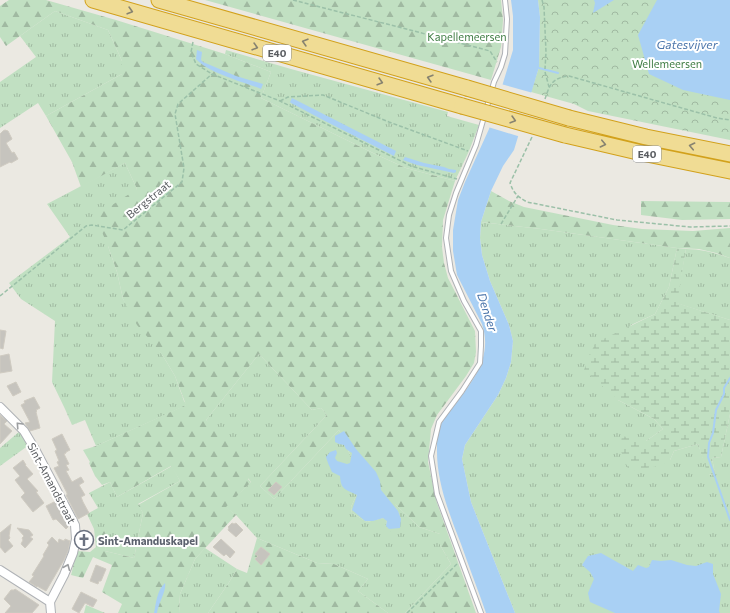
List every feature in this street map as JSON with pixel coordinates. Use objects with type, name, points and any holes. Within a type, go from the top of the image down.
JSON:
[{"type":"highway","name":"E40","points":[[93,0],[565,135],[730,171]]},
{"type":"highway","name":"E40","points":[[158,0],[569,118],[646,137],[730,154]]},
{"type":"street","name":"Sint-Amandstraat","points":[[0,407],[24,431],[75,525],[76,539],[73,553],[64,575],[50,602]]},
{"type":"street","points":[[0,570],[50,602],[51,613]]},
{"type":"lane","points":[[481,613],[437,494],[431,456],[439,422],[480,363],[482,346],[480,331],[450,271],[446,238],[449,215],[461,180],[476,145],[494,82],[505,54],[507,19],[505,0]]},
{"type":"path","points":[[293,0],[490,51],[501,67]]},
{"type":"path","points":[[542,0],[544,7],[546,52],[545,70],[549,87]]},
{"type":"path","points":[[193,42],[191,52],[196,64],[212,74],[280,101],[411,166],[461,180]]},
{"type":"path","name":"Bergstraat","points":[[0,296],[86,226],[92,225],[123,230],[182,182],[184,168],[175,114],[178,104],[212,74]]},
{"type":"path","points":[[546,95],[553,82],[560,77],[569,76],[717,118],[730,120]]},
{"type":"path","points":[[280,101],[288,97],[322,95],[389,122],[473,152]]},
{"type":"path","points":[[531,140],[510,183],[518,196],[527,202],[617,220],[690,227],[730,226]]},
{"type":"path","points":[[501,224],[518,196]]},
{"type":"path","points":[[407,613],[461,560]]},
{"type":"green space","points":[[9,0],[46,0],[225,54],[271,72],[261,98],[406,168],[455,181],[443,220],[442,247],[448,278],[475,331],[476,352],[474,363],[466,376],[437,415],[431,429],[428,462],[437,503],[476,613],[405,613],[451,564],[440,545],[440,534],[419,527],[395,504],[401,519],[400,530],[396,533],[390,531],[386,526],[387,520],[383,518],[367,522],[352,513],[351,507],[357,494],[341,488],[338,474],[352,459],[339,430],[274,499],[260,486],[327,415],[321,408],[312,410],[259,354],[206,420],[257,470],[248,479],[251,482],[226,507],[236,515],[195,559],[180,594],[179,613],[118,613],[122,604],[102,592],[112,565],[93,557],[83,578],[71,575],[77,551],[90,552],[96,547],[94,529],[106,529],[105,551],[134,558],[143,513],[138,505],[180,481],[171,466],[117,497],[110,482],[102,485],[95,476],[89,463],[90,462],[83,450],[96,446],[186,405],[175,376],[163,356],[137,325],[123,299],[117,272],[95,216],[137,189],[125,163],[81,187],[72,162],[46,116],[122,74],[122,61],[108,30],[55,11],[6,46],[0,37],[0,6]]},
{"type":"green space","name":"Kapellemeersen","points":[[205,0],[501,0],[503,20],[501,47],[491,80]]},
{"type":"green space","name":"Wellemeersen","points":[[538,0],[730,0],[730,140],[588,111],[574,104],[531,92],[539,67],[540,17]]},
{"type":"green space","points":[[55,11],[108,30],[122,61],[122,74],[46,116],[38,103],[0,128],[0,82],[36,57],[20,36]]},
{"type":"green space","points":[[226,50],[448,112],[447,116],[479,125],[455,181],[406,168],[261,98],[271,72],[225,54]]},
{"type":"green space","points":[[125,163],[137,189],[108,246],[117,272],[123,299],[163,356],[175,376],[184,401],[187,405],[96,446],[85,420],[72,425],[52,382],[55,321],[21,299],[9,283],[70,237],[47,204]]},
{"type":"green space","points":[[491,191],[524,207],[613,225],[642,229],[693,231],[730,228],[730,258],[699,249],[677,248],[481,222]]},
{"type":"green space","points":[[641,201],[730,202],[730,219],[682,220],[641,215]]},
{"type":"green space","points":[[481,222],[677,248],[669,287],[655,314],[631,325],[618,400],[654,419],[663,429],[646,441],[670,460],[674,451],[698,444],[709,475],[715,474],[712,458],[721,457],[730,414],[730,613],[515,613],[471,502],[462,459],[465,445],[498,395],[506,378],[511,362],[513,341],[509,325],[490,281],[482,255],[480,238]]},
{"type":"green space","points":[[677,248],[686,249],[677,303],[730,320],[730,414],[721,457],[712,458],[715,474],[708,475],[698,444],[674,451],[670,460],[659,466],[629,471],[620,449],[622,436],[646,441],[663,429],[654,419],[618,400],[584,370],[595,343],[655,314],[669,287]]},
{"type":"green space","points":[[686,249],[708,252],[730,258],[730,320],[676,303]]},
{"type":"green space","points":[[259,354],[312,410],[321,408],[327,415],[260,486],[274,499],[339,430],[352,459],[357,494],[351,507],[352,513],[367,522],[383,518],[387,520],[386,526],[401,519],[394,503],[419,527],[440,534],[440,545],[451,564],[405,613],[388,613],[358,591],[368,579],[334,564],[317,563],[257,538],[236,515],[225,507],[251,482],[206,420]]},
{"type":"green space","points":[[20,431],[29,445],[0,466],[0,448]]},
{"type":"green space","points":[[172,466],[180,481],[138,504],[143,513],[134,558],[105,551],[106,529],[94,529],[87,514],[98,508],[89,493],[110,482],[117,497]]},
{"type":"green space","points":[[257,538],[317,563],[334,564],[368,579],[358,591],[388,613],[208,613],[237,569],[247,573]]},
{"type":"green space","points":[[205,548],[237,569],[208,613],[179,613],[180,594],[195,559]]},
{"type":"green space","points":[[86,605],[105,613],[84,613]]},
{"type":"water","name":"Dender","points":[[511,0],[538,0],[540,17],[539,67],[514,150],[503,166],[491,191],[481,222],[480,238],[482,255],[490,281],[509,325],[513,341],[511,362],[506,378],[498,395],[465,445],[462,459],[471,502],[515,613],[486,613],[444,497],[437,460],[437,440],[438,432],[443,421],[474,378],[483,358],[485,347],[485,336],[482,324],[457,275],[453,251],[453,230],[458,200],[489,129],[513,50],[513,16]]},
{"type":"water","points":[[594,0],[614,0],[593,13],[595,3]]},
{"type":"water","name":"Gatesvijver","points":[[657,0],[730,0],[730,100],[683,90],[649,74],[638,35]]},
{"type":"water","points":[[197,50],[202,52],[201,60],[203,62],[236,76],[263,84],[261,89],[209,69],[196,59]]},
{"type":"water","points":[[292,98],[396,151],[394,156],[291,103]]},
{"type":"water","points":[[405,157],[456,170],[456,172],[454,173],[417,165],[403,160]]},
{"type":"water","points":[[344,431],[356,449],[376,472],[380,481],[381,490],[398,511],[401,519],[400,528],[389,529],[386,526],[387,521],[383,518],[373,521],[365,521],[352,510],[357,495],[343,487],[340,476],[332,472],[326,457],[330,452],[336,450],[337,453],[335,458],[337,461],[347,464],[350,463],[352,453],[346,449],[344,445],[335,442],[335,436]]},
{"type":"water","points":[[601,553],[633,571],[638,565],[646,568],[649,567],[652,560],[671,560],[696,566],[707,562],[713,564],[713,574],[721,594],[720,613],[615,613],[590,602],[588,593],[594,579],[590,572],[582,565],[588,556]]},
{"type":"water","points":[[165,583],[165,589],[157,613],[154,613],[156,601],[162,586]]},
{"type":"pier","points":[[501,84],[533,93],[521,137],[488,127]]},
{"type":"building","points":[[5,130],[8,131],[12,139],[6,143],[18,159],[0,167],[0,134]]},
{"type":"building","points":[[0,330],[6,331],[3,349],[0,348]]},
{"type":"building","points":[[9,354],[12,371],[0,373],[0,356]]},
{"type":"building","points":[[16,382],[21,392],[13,396],[7,386]]},
{"type":"building","points":[[34,397],[40,408],[36,410],[36,412],[40,428],[30,431],[25,423],[30,422],[21,405],[25,403],[24,401]]},
{"type":"building","points":[[0,415],[7,421],[4,424],[12,431],[0,444]]},
{"type":"building","points":[[62,434],[70,450],[64,454],[69,464],[66,465],[69,470],[66,471],[72,482],[81,477],[84,482],[79,485],[85,495],[81,497],[89,513],[78,519],[54,468],[59,466],[57,462],[59,461],[55,451],[57,450],[52,439]]},
{"type":"building","points":[[23,460],[25,465],[33,474],[27,479],[38,491],[36,492],[44,503],[33,512],[21,497],[25,493],[15,480],[20,476],[13,468]]},
{"type":"building","points":[[276,482],[282,487],[274,495],[268,490]]},
{"type":"building","points":[[56,501],[69,526],[66,529],[56,519],[53,520],[46,506]]},
{"type":"building","points":[[232,523],[236,523],[243,530],[236,537],[228,530],[228,527]]},
{"type":"building","points":[[11,524],[10,538],[8,540],[13,546],[5,553],[0,547],[0,533]]},
{"type":"building","points":[[17,528],[29,530],[33,535],[30,537],[33,539],[25,548],[21,544],[24,536]]},
{"type":"building","points":[[52,537],[58,543],[59,539],[70,541],[64,560],[46,591],[29,582],[34,576],[32,575],[44,556],[43,555],[49,545],[47,543]]},
{"type":"building","name":"Sint-Amanduskapel","points":[[81,537],[87,537],[92,540],[81,542]]},
{"type":"building","points":[[221,539],[235,552],[230,558],[226,554],[224,556],[213,547]]},
{"type":"building","points":[[261,547],[270,554],[261,565],[255,559],[258,556],[255,554]]},
{"type":"building","points":[[96,565],[106,569],[101,581],[99,581],[98,584],[90,581]]},
{"type":"building","points":[[15,589],[39,605],[32,613],[5,613],[11,606],[4,599],[11,590]]},
{"type":"building","points":[[81,592],[97,600],[93,607],[85,603],[79,613],[72,609]]},
{"type":"waterway","points":[[539,68],[558,73]]},
{"type":"waterway","points":[[730,378],[724,388],[724,394],[716,410],[713,433],[709,443],[708,457],[730,520]]},
{"type":"place","name":"Sint-Amanduskapel","points":[[84,540]]}]
